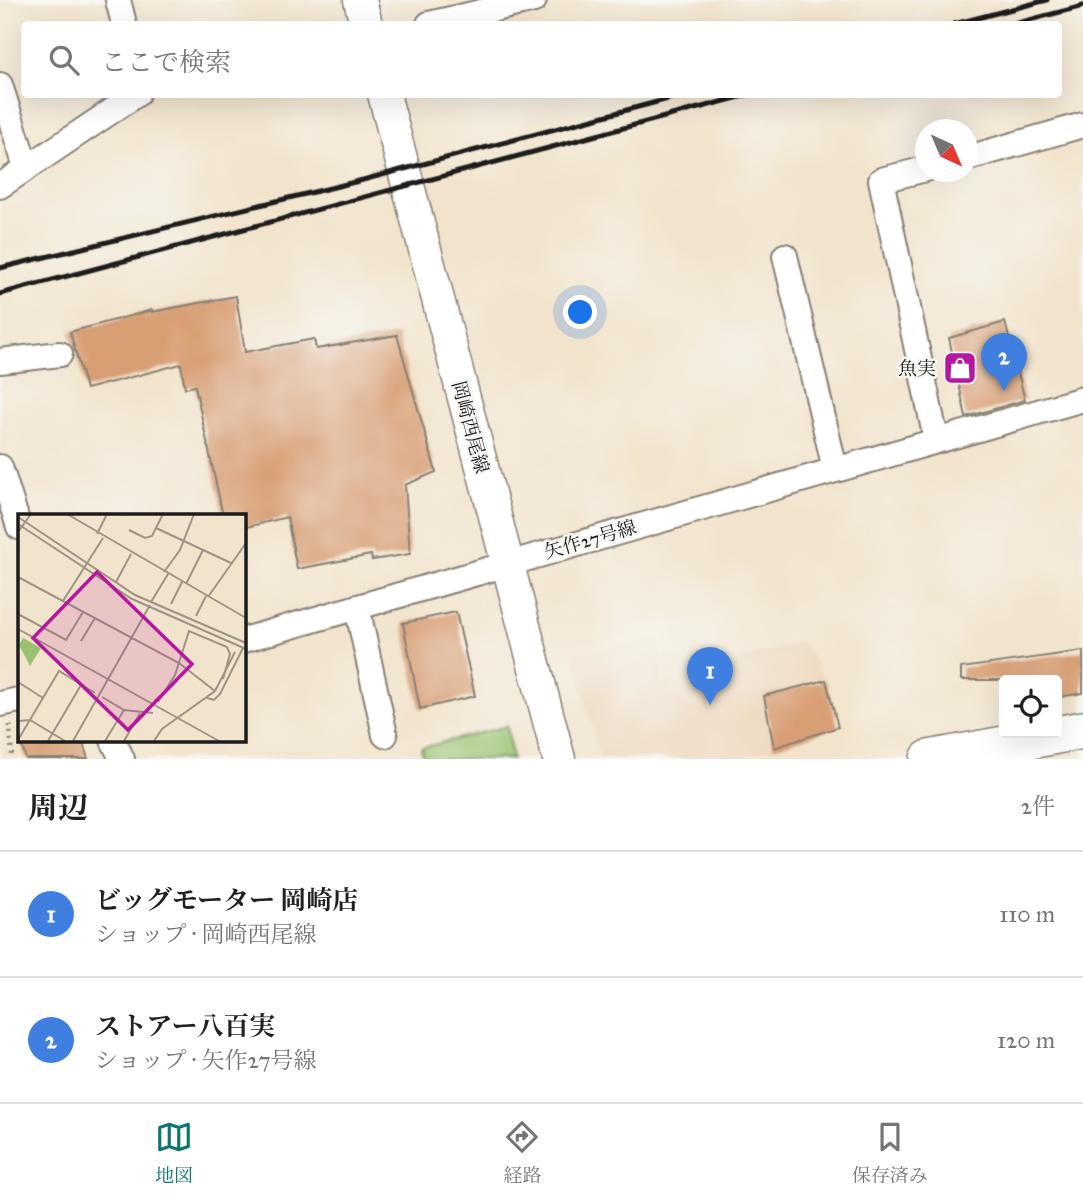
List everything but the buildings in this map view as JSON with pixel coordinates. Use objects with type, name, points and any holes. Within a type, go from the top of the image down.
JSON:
[{"type":"highway","points":[[929,759],[1083,730]]},
{"type":"main road","points":[[360,0],[365,21]]},
{"type":"main road","name":"岡崎西尾線","points":[[385,98],[559,759]]},
{"type":"street","points":[[118,0],[123,21]]},
{"type":"street","points":[[442,21],[533,0]]},
{"type":"street","points":[[0,85],[26,167]]},
{"type":"street","points":[[0,186],[131,98]]},
{"type":"street","points":[[978,155],[1083,125]]},
{"type":"street","points":[[915,172],[881,180],[936,439]]},
{"type":"street","points":[[785,256],[835,469]]},
{"type":"street","points":[[0,361],[60,354]]},
{"type":"street","name":"矢作27号線","points":[[245,639],[1083,398]]},
{"type":"street","points":[[0,467],[18,524]]},
{"type":"street","points":[[357,607],[384,734]]},
{"type":"street","points":[[113,741],[122,759]]},
{"type":"path","points":[[9,702],[12,759]]},
{"type":"shaded area","points":[[659,638],[662,684],[801,641],[826,680],[838,727],[739,759],[601,759],[573,655]]},
{"type":"green space","points":[[507,726],[512,759],[424,759],[421,748]]},
{"type":"railway","points":[[966,21],[1047,0]]},
{"type":"railway","points":[[1026,21],[1083,6]]},
{"type":"railway","points":[[0,268],[363,180],[672,98]]},
{"type":"railway","points":[[0,294],[736,98]]},
{"type":"place","name":"魚実","points":[[960,368]]},
{"type":"place","name":"ストアー八百実","points":[[1004,391]]},
{"type":"place","name":"ビッグモーター 岡崎店","points":[[710,705]]}]
